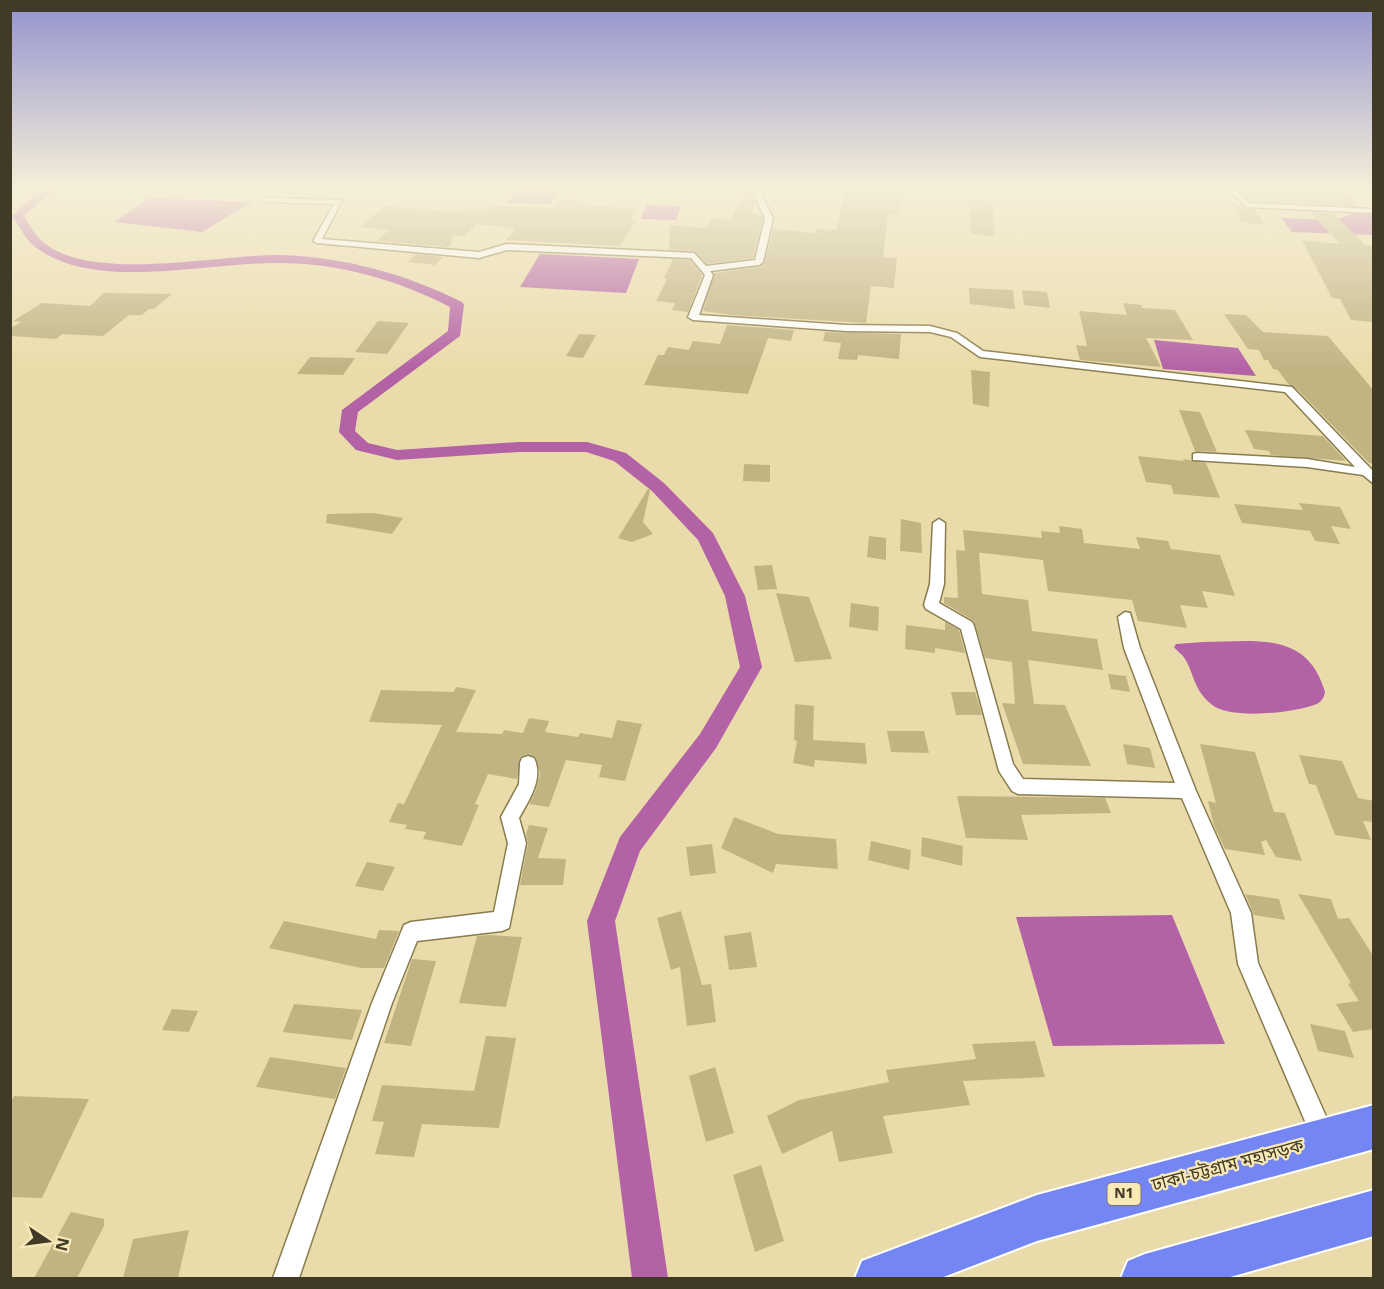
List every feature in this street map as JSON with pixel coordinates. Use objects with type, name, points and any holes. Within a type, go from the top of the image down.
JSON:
[{"type":"highway","name":"ঢাকা-চট্টগ্রাম মহাসড়ক","points":[[879,1278],[1037,1218],[1374,1127]]},
{"type":"highway","points":[[1159,1276],[1374,1213]]},
{"type":"street","points":[[400,248],[479,255],[503,248]]},
{"type":"street","points":[[531,248],[694,256],[709,275],[693,317],[846,328],[930,329],[954,335],[980,354],[1288,389],[1370,476]]},
{"type":"street","points":[[704,269],[759,262],[762,248]]},
{"type":"street","points":[[1197,457],[1307,463],[1370,476]]},
{"type":"street","points":[[939,523],[938,584],[931,605],[966,626],[981,671],[1005,766],[1018,786],[1187,791]]},
{"type":"street","points":[[1125,617],[1132,648],[1187,791],[1241,913],[1248,964],[1324,1139]]},
{"type":"street","points":[[286,1278],[382,1003],[411,932],[502,921],[517,843],[510,817],[528,785],[528,763]]},
{"type":"shaded area","points":[[540,254],[639,259],[626,293],[520,287]]},
{"type":"shaded area","points":[[1154,340],[1238,348],[1256,376],[1163,369]]},
{"type":"shaded area","points":[[1260,641],[1292,649],[1306,658],[1317,672],[1325,692],[1324,696],[1320,702],[1304,708],[1261,714],[1220,709],[1211,704],[1200,692],[1187,662],[1174,647],[1176,644]]},
{"type":"shaded area","points":[[1172,915],[1225,1044],[1053,1046],[1016,917]]},
{"type":"building","points":[[669,248],[755,248],[753,258],[707,264],[694,251],[669,250]]},
{"type":"building","points":[[768,248],[884,248],[883,257],[897,258],[894,288],[871,286],[866,323],[731,315],[703,311],[714,273],[760,267],[765,262]]},
{"type":"building","points":[[1306,248],[1374,248],[1374,322],[1351,320],[1340,299],[1332,298]]},
{"type":"building","points":[[416,254],[443,257],[435,265],[408,262]]},
{"type":"building","points":[[673,259],[690,260],[702,275],[688,312],[672,310],[675,303],[656,301],[667,279],[664,278]]},
{"type":"building","points":[[969,288],[1013,290],[1015,309],[970,304]]},
{"type":"building","points":[[1022,290],[1047,292],[1050,308],[1024,305]]},
{"type":"building","points":[[104,293],[172,294],[154,309],[149,309],[142,315],[129,315],[103,336],[62,334],[56,339],[10,336],[10,328],[22,322],[13,321],[42,303],[90,306]]},
{"type":"building","points":[[1123,303],[1141,305],[1142,308],[1175,310],[1193,340],[1146,338],[1161,367],[1080,360],[1076,345],[1087,346],[1079,311],[1127,315]]},
{"type":"building","points":[[1224,314],[1246,315],[1263,332],[1328,336],[1374,391],[1374,464],[1369,463],[1298,390],[1288,384],[1278,370],[1273,369],[1268,360],[1264,360],[1259,350],[1248,349]]},
{"type":"building","points":[[378,321],[409,323],[387,354],[355,352]]},
{"type":"building","points":[[727,325],[794,330],[791,341],[768,338],[748,394],[644,385],[658,355],[664,355],[668,347],[689,350],[693,341],[720,344]]},
{"type":"building","points":[[825,332],[901,334],[899,359],[858,355],[857,360],[838,359],[841,343],[823,341]]},
{"type":"building","points":[[579,334],[596,335],[583,358],[566,356]]},
{"type":"building","points":[[310,357],[355,358],[343,375],[297,374]]},
{"type":"building","points":[[971,370],[990,372],[989,407],[973,404]]},
{"type":"building","points":[[1179,410],[1200,412],[1217,452],[1195,451]]},
{"type":"building","points":[[1245,430],[1323,436],[1346,461],[1271,455],[1269,451],[1254,449]]},
{"type":"building","points":[[1138,456],[1206,463],[1220,498],[1174,494],[1171,485],[1146,482]]},
{"type":"building","points":[[744,464],[770,465],[770,482],[743,481]]},
{"type":"building","points":[[648,489],[650,490],[643,522],[653,534],[632,542],[618,538]]},
{"type":"building","points":[[1299,503],[1340,507],[1351,529],[1331,526],[1340,544],[1315,541],[1310,531],[1242,523],[1234,504],[1303,510]]},
{"type":"building","points":[[373,513],[403,518],[392,534],[326,523],[327,514]]},
{"type":"building","points":[[901,519],[921,523],[922,553],[900,551]]},
{"type":"building","points":[[1059,526],[1082,529],[1084,543],[1140,549],[1136,537],[1168,541],[1171,549],[1220,555],[1235,596],[1202,591],[1208,608],[1180,605],[1187,628],[1138,621],[1132,600],[1048,591],[1043,560],[965,551],[963,530],[1042,538],[1041,531],[1060,533]]},
{"type":"building","points":[[869,536],[886,538],[886,560],[867,557]]},
{"type":"building","points":[[956,550],[979,552],[982,594],[1028,600],[1032,631],[1097,639],[1103,670],[1028,660],[1034,704],[1065,705],[1091,766],[1023,764],[1002,703],[1015,704],[1012,662],[985,658],[974,621],[944,603],[944,597],[958,598]]},
{"type":"building","points":[[772,565],[777,589],[758,590],[754,566]]},
{"type":"building","points":[[776,593],[809,597],[832,659],[795,662]]},
{"type":"building","points":[[851,603],[879,607],[878,631],[849,627]]},
{"type":"building","points":[[945,622],[959,630],[965,653],[935,648],[935,653],[905,649],[906,625],[945,630]]},
{"type":"building","points":[[1108,674],[1126,676],[1130,692],[1111,689]]},
{"type":"building","points":[[456,687],[476,690],[456,732],[502,734],[504,730],[523,733],[529,718],[549,721],[545,732],[578,737],[580,733],[612,738],[617,720],[642,724],[625,781],[599,777],[602,765],[566,760],[549,807],[529,804],[540,774],[536,757],[527,754],[520,757],[517,779],[488,774],[475,804],[479,805],[462,846],[423,839],[426,832],[405,829],[407,825],[389,822],[398,803],[404,804],[442,725],[369,722],[381,690],[454,692]]},
{"type":"building","points":[[951,692],[975,692],[982,715],[956,715]]},
{"type":"building","points":[[795,704],[814,706],[813,740],[865,743],[867,764],[815,760],[814,767],[793,763],[797,741],[794,740]]},
{"type":"building","points":[[887,731],[924,731],[929,753],[891,752]]},
{"type":"building","points":[[1123,744],[1150,748],[1155,768],[1127,764]]},
{"type":"building","points":[[1200,744],[1255,752],[1274,812],[1285,813],[1302,861],[1276,857],[1266,840],[1261,842],[1265,855],[1225,849],[1214,826],[1208,801],[1216,803]]},
{"type":"building","points":[[1299,755],[1342,761],[1358,798],[1374,801],[1374,822],[1363,821],[1371,840],[1335,835],[1316,785],[1309,784]]},
{"type":"building","points":[[957,796],[1105,798],[1111,813],[1021,815],[1028,840],[966,838]]},
{"type":"building","points":[[734,817],[778,834],[836,839],[838,869],[776,864],[773,873],[721,848]]},
{"type":"building","points":[[529,825],[548,828],[538,858],[566,859],[563,885],[520,885]]},
{"type":"building","points":[[922,837],[963,846],[962,866],[921,856]]},
{"type":"building","points":[[871,841],[911,850],[909,870],[868,860]]},
{"type":"building","points":[[712,844],[716,873],[690,876],[686,847]]},
{"type":"building","points":[[367,862],[395,867],[383,891],[355,886]]},
{"type":"building","points":[[1245,894],[1279,899],[1285,920],[1254,915]]},
{"type":"building","points":[[1298,894],[1331,899],[1338,919],[1349,918],[1374,957],[1374,1029],[1353,1032],[1336,1004],[1359,1001],[1348,984],[1351,983]]},
{"type":"building","points":[[681,911],[702,985],[711,984],[716,1022],[687,1026],[680,967],[671,970],[657,918]]},
{"type":"building","points":[[284,921],[376,939],[379,930],[399,931],[384,968],[361,968],[269,948]]},
{"type":"building","points":[[751,932],[757,967],[729,970],[724,936]]},
{"type":"building","points":[[477,936],[522,937],[506,1007],[459,1003]]},
{"type":"building","points":[[412,959],[436,961],[411,1046],[384,1043]]},
{"type":"building","points":[[294,1004],[362,1010],[352,1040],[283,1032]]},
{"type":"building","points":[[172,1009],[198,1011],[189,1032],[162,1030]]},
{"type":"building","points":[[1310,1024],[1345,1031],[1354,1058],[1318,1051]]},
{"type":"building","points":[[486,1036],[516,1038],[499,1128],[422,1124],[414,1157],[375,1154],[384,1122],[372,1121],[382,1085],[474,1091]]},
{"type":"building","points":[[1035,1041],[1045,1077],[963,1081],[970,1105],[883,1116],[893,1153],[839,1162],[832,1131],[782,1154],[767,1116],[799,1100],[889,1082],[886,1070],[976,1059],[972,1044]]},
{"type":"building","points":[[270,1057],[346,1068],[335,1099],[256,1087]]},
{"type":"building","points":[[715,1067],[734,1133],[706,1142],[689,1076]]},
{"type":"building","points":[[14,1096],[89,1099],[42,1198],[10,1197],[10,1103]]},
{"type":"building","points":[[761,1165],[784,1241],[755,1252],[733,1175]]},
{"type":"building","points":[[71,1212],[104,1219],[104,1226],[77,1278],[34,1278]]},
{"type":"building","points":[[189,1230],[178,1278],[123,1278],[133,1239]]},
{"type":"waterway","points":[[47,248],[64,258],[98,266],[136,268],[281,259],[327,263],[394,278],[436,295],[457,305],[455,333],[350,410],[347,432],[362,447],[397,455],[519,447],[587,447],[620,457],[658,487],[706,537],[735,596],[751,667],[708,741],[629,845],[601,921],[650,1278]]}]
